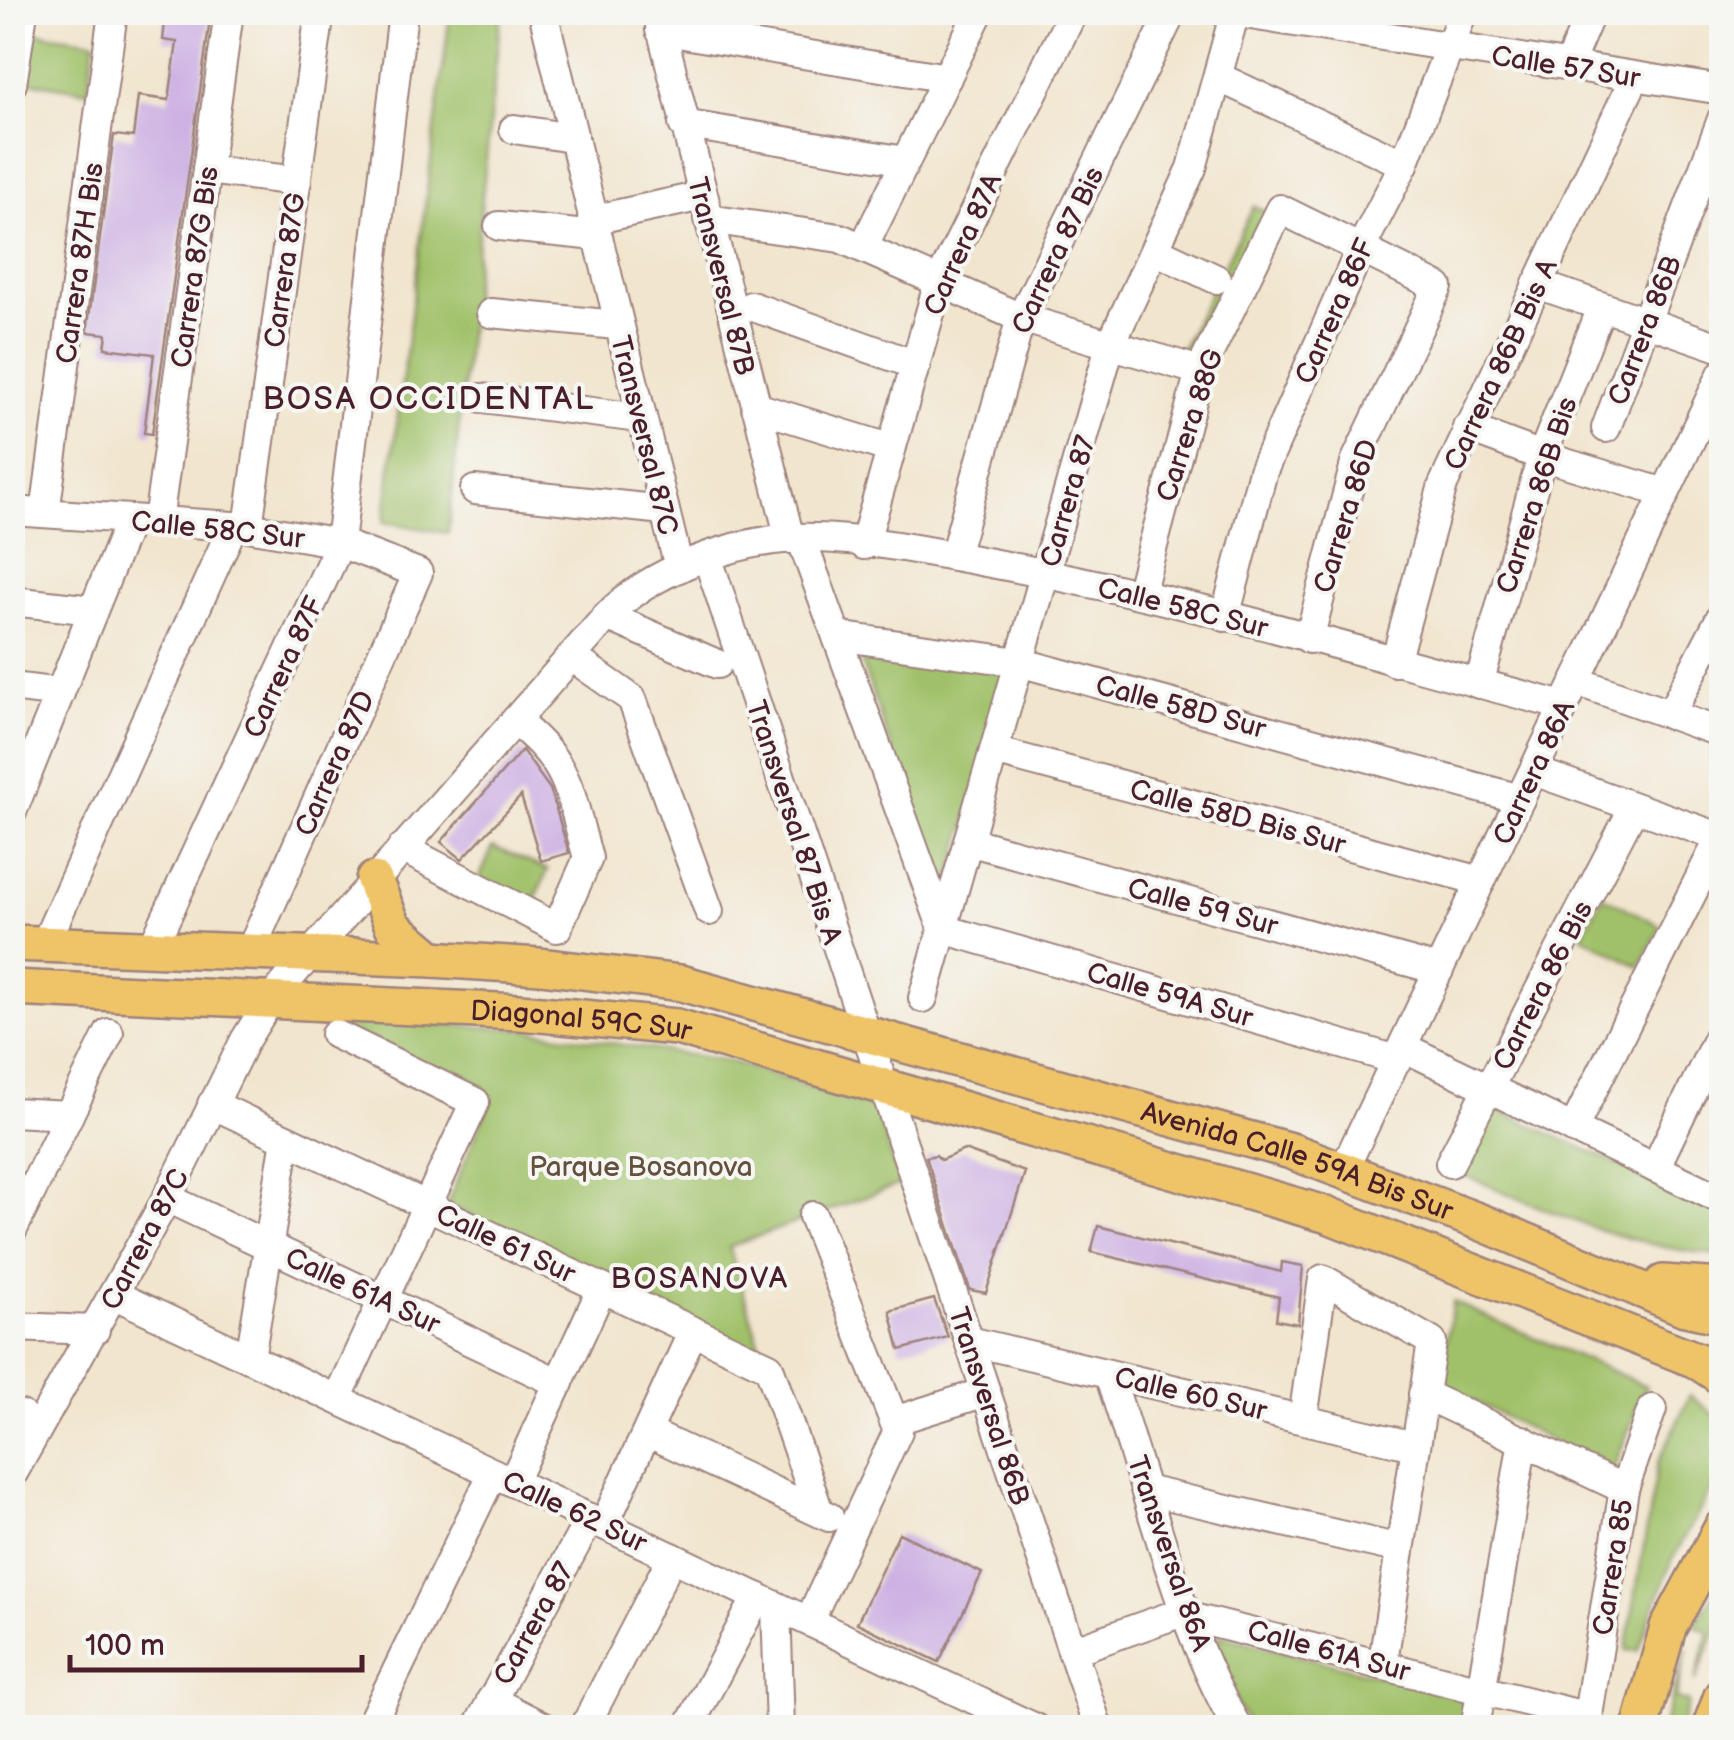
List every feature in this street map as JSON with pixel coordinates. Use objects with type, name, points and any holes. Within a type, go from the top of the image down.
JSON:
[{"type":"main road","points":[[374,880],[399,934],[432,959]]},
{"type":"main road","name":"Diagonal 59C Sur","points":[[29,944],[432,959],[640,976],[864,1033]]},
{"type":"main road","name":"Diagonal 59C Sur","points":[[12,988],[645,1022],[693,1031],[883,1084]]},
{"type":"main road","name":"Avenida Calle 59A Bis Sur","points":[[864,1033],[1344,1170],[1685,1308],[1722,1316]]},
{"type":"main road","name":"Avenida Calle 59A Bis Sur","points":[[883,1084],[1328,1215],[1696,1360],[1722,1377]]},
{"type":"main road","points":[[1604,1274],[1722,1287]]},
{"type":"main road","points":[[1640,1728],[1668,1628],[1722,1528]]},
{"type":"main road","points":[[1710,1728],[1722,1696]]},
{"type":"street","points":[[12,84],[23,12]]},
{"type":"street","name":"Carrera 87H Bis","points":[[44,513],[113,12]]},
{"type":"street","name":"Carrera 87G Bis","points":[[12,812],[21,770],[60,692],[93,610],[144,520],[207,170],[229,12]]},
{"type":"street","name":"Carrera 87G","points":[[29,944],[241,527],[320,12]]},
{"type":"street","name":"Carrera 87F","points":[[152,948],[340,544],[403,12]]},
{"type":"street","name":"Transversal 87C","points":[[270,1000],[608,616],[640,585],[679,568],[639,418],[543,12]]},
{"type":"street","points":[[863,248],[979,12]]},
{"type":"street","name":"Carrera 87A","points":[[864,545],[888,448],[938,285],[1072,12]]},
{"type":"street","name":"Carrera 87 Bis","points":[[954,556],[1020,318],[1172,12]]},
{"type":"street","name":"Carrera 86F","points":[[1225,617],[1264,471],[1360,250],[1404,164],[1464,12]]},
{"type":"street","points":[[1568,66],[1590,12]]},
{"type":"street","name":"Calle 57 Sur","points":[[1234,13],[1722,90]]},
{"type":"street","name":"Carrera 87","points":[[924,998],[1110,346],[1192,168],[1234,13]]},
{"type":"street","points":[[658,22],[947,78]]},
{"type":"street","name":"Transversal 87B","points":[[658,22],[756,407],[796,538],[837,636],[943,929]]},
{"type":"street","name":"Carrera 86B Bis A","points":[[1395,662],[1430,528],[1467,428],[1634,76]]},
{"type":"street","points":[[1218,77],[1404,164]]},
{"type":"street","name":"Carrera 86B","points":[[1606,428],[1722,119]]},
{"type":"street","points":[[683,124],[906,161]]},
{"type":"street","points":[[514,129],[572,138]]},
{"type":"street","points":[[207,170],[297,181]]},
{"type":"street","points":[[499,226],[594,228],[705,208],[840,238],[938,285],[1020,318],[1187,366]]},
{"type":"street","name":"Carrera 88G","points":[[1140,594],[1200,371],[1280,209],[1360,250]]},
{"type":"street","points":[[1155,250],[1216,280]]},
{"type":"street","name":"Carrera 86D","points":[[1310,639],[1356,460],[1438,287],[1360,250]]},
{"type":"street","points":[[1537,284],[1722,348]]},
{"type":"street","points":[[751,306],[916,365]]},
{"type":"street","name":"Carrera 86B Bis","points":[[1479,684],[1542,456],[1601,308]]},
{"type":"street","points":[[491,313],[617,325]]},
{"type":"street","name":"Carrera 86A","points":[[1344,1170],[1722,374]]},
{"type":"street","points":[[482,398],[639,418]]},
{"type":"street","points":[[756,407],[888,448]]},
{"type":"street","points":[[1467,428],[1542,456],[1665,493]]},
{"type":"street","points":[[475,490],[664,510]]},
{"type":"street","name":"Calle 58C Sur","points":[[12,511],[241,527],[340,544],[418,573]]},
{"type":"street","name":"Calle 58C Sur","points":[[679,568],[796,538],[954,556],[1140,594],[1479,684],[1570,694],[1670,715],[1722,734]]},
{"type":"street","name":"Transversal 87 Bis A","points":[[708,559],[883,1084]]},
{"type":"street","name":"Carrera 87D","points":[[250,952],[418,573]]},
{"type":"street","points":[[12,601],[93,610]]},
{"type":"street","points":[[1670,715],[1722,615]]},
{"type":"street","points":[[608,616],[717,664]]},
{"type":"street","name":"Calle 58D Sur","points":[[837,636],[1020,662],[1520,799]]},
{"type":"street","points":[[572,656],[632,699],[709,911]]},
{"type":"street","points":[[12,688],[60,692]]},
{"type":"street","points":[[402,848],[557,928],[588,858],[560,764],[547,746],[515,721]]},
{"type":"street","name":"Calle 58D Bis Sur","points":[[994,751],[1481,881]]},
{"type":"street","points":[[1534,771],[1721,838],[1573,1129]]},
{"type":"street","name":"Carrera 86 Bis","points":[[1450,1163],[1634,807]]},
{"type":"street","name":"Calle 59 Sur","points":[[968,842],[1439,970]]},
{"type":"street","name":"Calle 59A Sur","points":[[943,929],[1400,1053],[1489,1088],[1722,1200]]},
{"type":"street","name":"Carrera 87C","points":[[12,1476],[115,1294],[270,1000]]},
{"type":"street","points":[[1655,1168],[1722,1028]]},
{"type":"street","points":[[12,1231],[109,1033]]},
{"type":"street","points":[[336,1034],[475,1102],[337,1399]]},
{"type":"street","name":"Transversal 86B","points":[[883,1084],[1098,1728]]},
{"type":"street","name":"Calle 61 Sur","points":[[212,1104],[769,1367],[820,1512]]},
{"type":"street","points":[[12,1112],[69,1116]]},
{"type":"street","points":[[250,1358],[286,1139]]},
{"type":"street","name":"Calle 61A Sur","points":[[166,1198],[559,1383]]},
{"type":"street","points":[[809,1621],[898,1440],[814,1216]]},
{"type":"street","points":[[1303,1419],[1323,1279],[1432,1342],[1383,1662]]},
{"type":"street","points":[[369,1728],[503,1477],[559,1383],[602,1288]]},
{"type":"street","name":"Calle 62 Sur","points":[[115,1294],[1035,1728]]},
{"type":"street","points":[[12,1327],[95,1330]]},
{"type":"street","name":"Carrera 87","points":[[476,1728],[648,1433],[694,1332]]},
{"type":"street","name":"Calle 60 Sur","points":[[968,1340],[1414,1446]]},
{"type":"street","name":"Transversal 86A","points":[[1109,1375],[1188,1616],[1216,1691],[1238,1728]]},
{"type":"street","points":[[894,1421],[986,1392]]},
{"type":"street","points":[[1423,1394],[1624,1489]]},
{"type":"street","name":"Carrera 85","points":[[1588,1722],[1624,1489],[1652,1409]]},
{"type":"street","points":[[648,1433],[854,1528]]},
{"type":"street","points":[[1475,1728],[1524,1440]]},
{"type":"street","points":[[1149,1491],[1400,1549]]},
{"type":"street","points":[[584,1728],[672,1556]]},
{"type":"street","points":[[688,1728],[766,1601]]},
{"type":"street","points":[[766,1601],[780,1728]]},
{"type":"street","name":"Calle 61A Sur","points":[[1072,1652],[1166,1615],[1188,1616],[1383,1662],[1588,1722]]},
{"type":"street","points":[[491,1700],[545,1728]]},
{"type":"green space","points":[[450,13],[501,13],[448,533],[384,522]]},
{"type":"green space","points":[[31,32],[95,41],[88,91],[24,81]]},
{"type":"green space","points":[[1254,206],[1271,214],[1196,363],[1179,354]]},
{"type":"green space","points":[[856,646],[1012,664],[944,901]]},
{"type":"green space","points":[[493,847],[548,870],[533,904],[478,881]]},
{"type":"green space","points":[[1603,896],[1661,926],[1640,967],[1582,936]]},
{"type":"green space","name":"Parque Bosanova","points":[[315,1015],[527,1030],[730,1061],[875,1108],[901,1184],[729,1247],[763,1355],[447,1204],[487,1108],[314,1023]]},
{"type":"green space","points":[[1495,1109],[1721,1210],[1721,1255],[1620,1236],[1462,1174]]},
{"type":"green space","points":[[1453,1302],[1646,1386],[1612,1472],[1439,1383]]},
{"type":"green space","points":[[1690,1395],[1721,1421],[1721,1473],[1672,1560],[1638,1651],[1626,1650],[1658,1463]]},
{"type":"green space","points":[[1721,1581],[1721,1619],[1695,1682],[1709,1632],[1695,1626]]},
{"type":"green space","points":[[1218,1635],[1468,1698],[1461,1727],[1251,1727],[1227,1684]]},
{"type":"green space","points":[[1687,1648],[1676,1699],[1689,1703],[1681,1727],[1663,1727]]},
{"type":"building","points":[[166,12],[211,12],[152,434],[144,433],[154,354],[105,348],[107,334],[87,332],[114,135],[133,137],[138,96],[169,100],[177,42],[163,40]]},
{"type":"building","points":[[522,750],[550,789],[569,853],[541,861],[521,796],[462,859],[441,842]]},
{"type":"building","points":[[964,1150],[1025,1172],[986,1293],[970,1290],[926,1157],[936,1155],[941,1160]]},
{"type":"building","points":[[1098,1226],[1281,1272],[1282,1262],[1303,1266],[1298,1324],[1276,1320],[1279,1297],[1091,1252]]},
{"type":"building","points":[[934,1299],[948,1337],[900,1350],[890,1311]]},
{"type":"building","points":[[899,1533],[982,1573],[939,1662],[857,1623]]},
{"type":"district","name":"BOSA OCCIDENTAL","points":[[429,398]]},
{"type":"district","name":"BOSANOVA","points":[[700,1278]]}]
